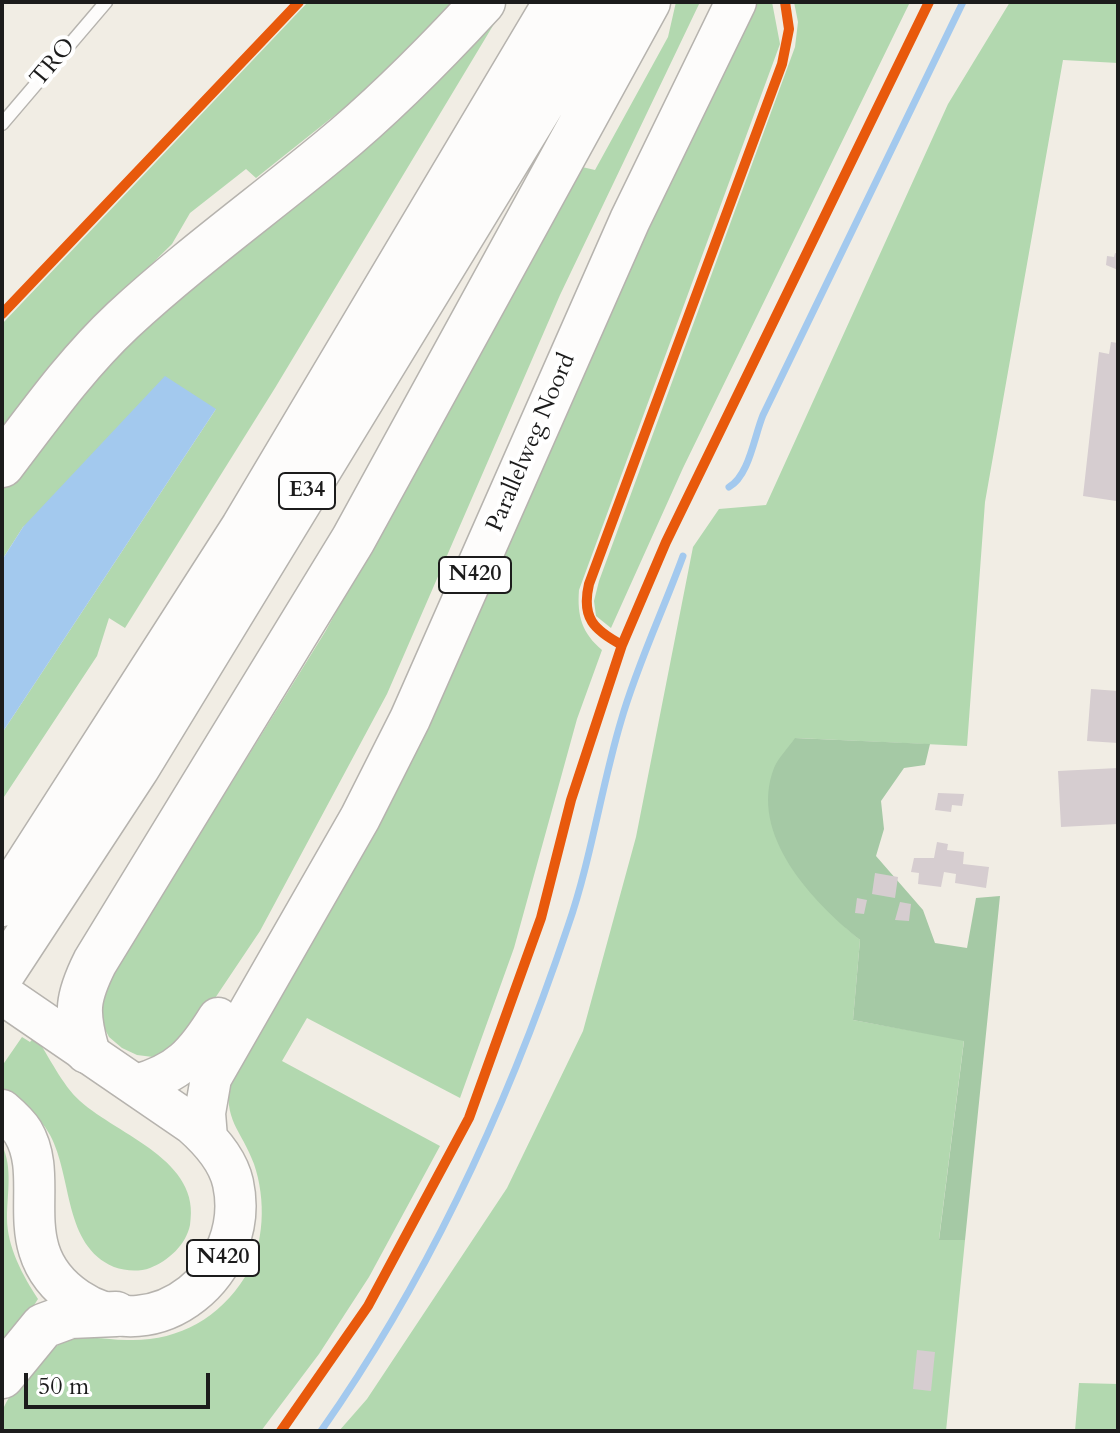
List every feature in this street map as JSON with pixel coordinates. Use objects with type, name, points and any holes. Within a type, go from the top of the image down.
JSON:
[{"type":"highway","points":[[2,465],[54,396],[121,322],[220,235],[330,150],[418,72],[483,2]]},
{"type":"highway","name":"E34","points":[[2,904],[243,528],[556,2]]},
{"type":"highway","name":"E34","points":[[2,974],[137,768],[604,2]]},
{"type":"highway","points":[[87,1051],[79,1021],[79,992],[95,962],[353,540],[648,2]]},
{"type":"highway","name":"Parallelweg Noord","points":[[136,1085],[159,1078],[188,1061],[279,922],[334,823],[395,705],[611,213],[714,2]]},
{"type":"highway","name":"Parallelweg Noord","points":[[207,1138],[205,1113],[211,1078],[323,884],[410,719],[630,220],[736,2]]},
{"type":"highway","name":"N420","points":[[2,994],[136,1085],[207,1138],[233,1181],[235,1213],[229,1248],[211,1279],[186,1301],[162,1312],[116,1314],[77,1299],[57,1281],[41,1254],[33,1227],[31,1157],[23,1132],[2,1110]]},
{"type":"highway","points":[[2,1376],[43,1326],[70,1316],[116,1314]]},
{"type":"lane","name":"TRO","points":[[2,124],[106,2]]},
{"type":"green space","points":[[308,2],[454,2],[359,96],[256,178],[246,169],[190,213],[172,244],[59,355],[2,429],[2,324]]},
{"type":"green space","points":[[503,2],[506,4],[275,388],[125,628],[109,618],[97,656],[2,800],[2,733],[216,409],[23,527],[2,560],[2,486],[89,371]]},
{"type":"green space","points":[[676,2],[700,2],[560,295],[387,694],[260,931],[189,1037],[172,1051],[153,1057],[137,1055],[122,1048],[109,1037],[100,1020],[105,987],[325,632],[582,167],[595,170],[668,37]]},
{"type":"green space","points":[[748,2],[772,2],[780,44],[579,590],[582,623],[602,650],[577,719],[514,948],[460,1098],[307,1018],[282,1061],[440,1146],[369,1277],[319,1354],[261,1431],[2,1431],[2,1413],[10,1396],[44,1354],[78,1338],[145,1340],[179,1332],[195,1325],[222,1305],[252,1264],[260,1236],[262,1207],[254,1164],[231,1115],[230,1079]]},
{"type":"green space","points":[[794,2],[910,2],[683,468],[611,628],[596,616],[594,601],[599,581],[795,47],[798,22]]},
{"type":"green space","points":[[1010,2],[1118,2],[1118,63],[1063,60],[985,502],[967,746],[796,738],[846,928],[860,940],[853,1020],[964,1040],[939,1239],[965,1240],[946,1431],[339,1431],[367,1399],[507,1188],[583,1031],[636,837],[693,547],[719,509],[766,505],[948,104]]},
{"type":"green space","points":[[795,738],[930,744],[925,765],[904,768],[881,801],[884,829],[876,856],[923,910],[935,943],[967,948],[976,898],[1000,896],[965,1240],[939,1240],[964,1041],[853,1020],[860,940],[805,887],[777,842],[770,818],[768,793],[774,768]]},
{"type":"green space","points":[[35,1036],[80,1101],[154,1152],[171,1166],[183,1183],[190,1202],[188,1232],[170,1257],[157,1265],[127,1270],[114,1267],[98,1257],[77,1227],[57,1152],[46,1128],[23,1104],[2,1089],[2,1066],[22,1037],[30,1042]]},
{"type":"green space","points":[[2,1145],[8,1172],[10,1240],[22,1271],[38,1299],[2,1355]]},
{"type":"green space","points":[[1079,1383],[1118,1384],[1118,1431],[1075,1431]]},
{"type":"water","points":[[165,376],[216,409],[2,733],[2,560],[23,527]]},
{"type":"building","points":[[1115,253],[1118,254],[1118,270],[1106,265],[1107,256],[1114,257]]},
{"type":"building","points":[[1111,342],[1118,343],[1116,501],[1083,496],[1099,352],[1109,354]]},
{"type":"building","points":[[1091,689],[1118,691],[1118,743],[1087,741]]},
{"type":"building","points":[[1118,768],[1118,824],[1061,827],[1058,771]]},
{"type":"building","points":[[938,793],[964,794],[962,806],[952,805],[951,812],[935,810]]},
{"type":"building","points":[[937,842],[948,844],[947,850],[964,852],[963,864],[989,867],[986,888],[955,883],[956,874],[944,872],[941,887],[918,884],[919,873],[911,872],[914,858],[934,858]]},
{"type":"building","points":[[875,873],[898,877],[895,898],[872,894]]},
{"type":"building","points":[[857,898],[867,900],[864,914],[855,913]]},
{"type":"building","points":[[900,902],[911,904],[909,921],[895,920]]},
{"type":"building","points":[[917,1350],[935,1352],[931,1391],[913,1389]]},
{"type":"waterway","points":[[729,487],[736,482],[746,465],[763,415],[963,2]]},
{"type":"waterway","points":[[321,1431],[397,1312],[431,1250],[463,1188],[519,1059],[576,901],[627,700],[683,556]]},
{"type":"cycle path","points":[[2,314],[299,2]]},
{"type":"cycle path","points":[[622,645],[592,622],[587,606],[589,584],[782,64],[789,29],[785,2]]},
{"type":"cycle path","points":[[281,1431],[368,1306],[469,1118],[541,918],[571,800],[622,645],[666,542],[929,2]]}]
